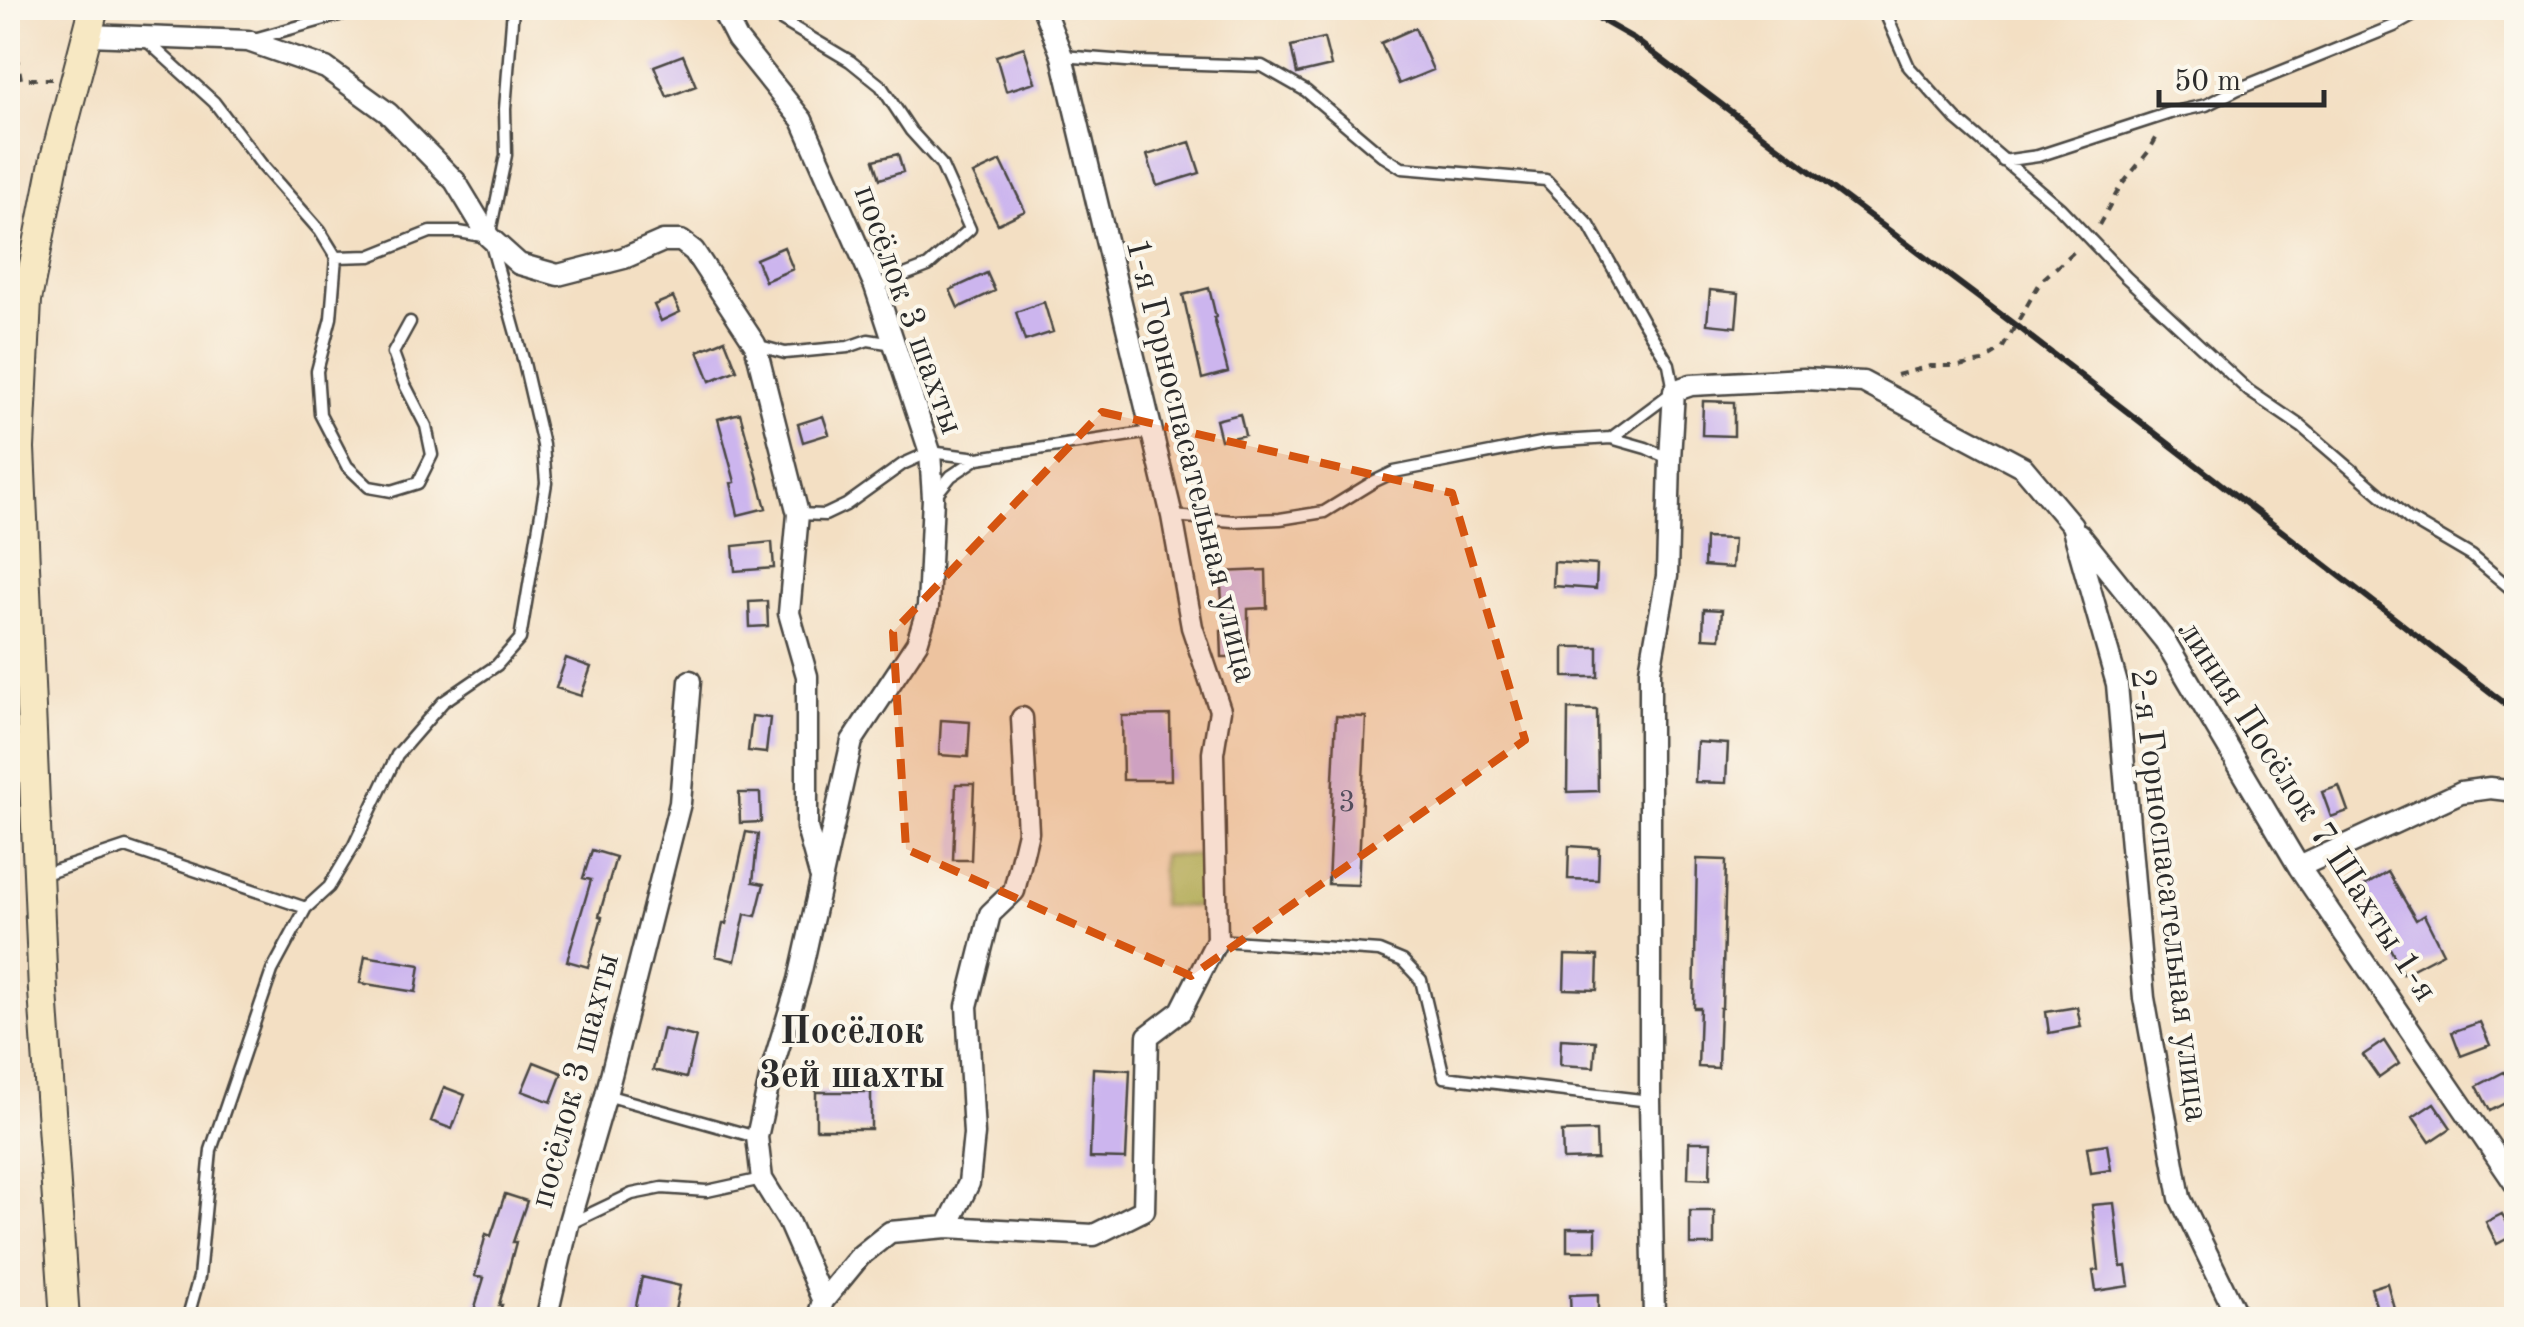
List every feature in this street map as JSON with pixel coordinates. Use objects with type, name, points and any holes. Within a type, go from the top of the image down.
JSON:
[{"type":"main road","points":[[64,1320],[43,991],[20,448],[27,300],[56,158],[91,21]]},
{"type":"street","name":"посёлок 3 шахты","points":[[721,8],[736,39],[802,120],[874,286],[930,452],[933,498],[928,607],[917,643],[852,741],[799,980],[772,1069],[757,1137],[762,1179],[788,1221],[820,1310]]},
{"type":"street","name":"1-я Горноспасательная улица","points":[[947,1227],[1094,1234],[1144,1210],[1148,1036],[1181,1011],[1217,940],[1212,753],[1220,710],[1192,627],[1172,516],[1062,56],[1043,8]]},
{"type":"street","points":[[91,21],[143,37],[248,41],[326,68],[388,113],[455,181],[489,237]]},
{"type":"street","name":"посёлок 3 шахты","points":[[489,237],[519,264],[558,275],[624,258],[663,241],[681,241],[694,251],[755,344],[798,514],[789,613],[808,676],[808,828],[822,881]]},
{"type":"street","name":"2-я Горноспасательная улица","points":[[1674,392],[1690,386],[1804,380],[1863,382],[2023,467],[2072,525],[2117,684],[2144,998],[2180,1198],[2239,1320]]},
{"type":"street","points":[[1654,1320],[1650,670],[1667,576],[1674,392]]},
{"type":"street","name":"линия Посёлок 7 Шахты 1-я","points":[[2072,525],[2165,641],[2299,867],[2516,1185]]},
{"type":"street","name":"посёлок 3 шахты","points":[[546,1320],[680,803],[690,681]]},
{"type":"street","points":[[820,1310],[860,1256],[890,1232],[947,1227],[969,1183],[974,1134],[968,1006],[990,914],[1014,891],[1028,832],[1022,718]]},
{"type":"street","points":[[2299,867],[2460,792],[2490,788],[2516,791]]},
{"type":"lane","points":[[248,41],[364,8]]},
{"type":"lane","points":[[187,1320],[199,1276],[211,1150],[272,971],[306,908],[330,887],[354,845],[396,754],[443,702],[497,665],[520,639],[546,483],[543,446],[524,359],[489,237],[506,155],[505,109],[513,8]]},
{"type":"lane","points":[[760,8],[850,61],[881,86],[912,132],[941,164],[970,229],[928,266],[874,286]]},
{"type":"lane","points":[[1883,8],[1909,66],[1956,118],[2060,208],[2249,391],[2302,427],[2409,519],[2472,556],[2516,593]]},
{"type":"lane","points":[[2003,161],[2038,156],[2206,105],[2428,8]]},
{"type":"lane","points":[[143,37],[214,102],[320,231],[336,257],[331,318],[317,371],[320,414],[347,466],[370,488],[392,491],[418,483],[432,455],[426,426],[394,353],[410,322]]},
{"type":"lane","points":[[1062,56],[1262,66],[1306,92],[1402,168],[1546,180],[1590,224],[1669,364],[1674,392],[1611,438]]},
{"type":"lane","points":[[336,257],[370,256],[430,232],[489,237]]},
{"type":"lane","points":[[755,344],[785,353],[848,347],[868,340],[894,344]]},
{"type":"lane","points":[[798,514],[825,515],[846,505],[903,464],[930,452],[978,458],[1151,432]]},
{"type":"lane","points":[[1172,516],[1233,521],[1324,512],[1394,472],[1546,442],[1611,438],[1670,459]]},
{"type":"lane","points":[[933,498],[951,476],[978,458]]},
{"type":"lane","points":[[38,876],[126,847],[306,908]]},
{"type":"lane","points":[[1217,940],[1378,951],[1404,961],[1421,980],[1444,1077],[1650,1101]]},
{"type":"lane","points":[[606,1095],[757,1137]]},
{"type":"lane","points":[[568,1224],[632,1194],[662,1188],[706,1191],[762,1179]]},
{"type":"path","points":[[8,8],[21,79]]},
{"type":"path","points":[[8,80],[77,79]]},
{"type":"path","points":[[1863,382],[1930,366],[1982,362],[2002,349],[2041,282],[2105,218],[2120,187],[2150,150],[2170,113]]},
{"type":"highlighted area","points":[[1102,412],[1452,493],[1525,740],[1191,976],[906,849],[893,632]]},
{"type":"green space","points":[[1162,855],[1203,856],[1202,907],[1161,906]]},
{"type":"building","points":[[1415,28],[1433,70],[1399,84],[1381,43]]},
{"type":"building","points":[[1324,38],[1331,66],[1297,74],[1291,46]]},
{"type":"building","points":[[1024,47],[1035,82],[1006,91],[996,56]]},
{"type":"building","points":[[683,55],[696,86],[667,97],[654,66]]},
{"type":"building","points":[[1190,142],[1200,173],[1157,186],[1147,155]]},
{"type":"building","points":[[898,154],[903,172],[880,179],[874,160]]},
{"type":"building","points":[[1001,161],[1025,211],[998,224],[973,174]]},
{"type":"building","points":[[784,247],[793,269],[765,281],[756,259]]},
{"type":"building","points":[[987,273],[995,291],[958,308],[950,290]]},
{"type":"building","points":[[1209,288],[1228,372],[1202,379],[1183,295]]},
{"type":"building","points":[[1710,290],[1739,293],[1736,327],[1707,324]]},
{"type":"building","points":[[673,297],[680,312],[661,321],[654,305]]},
{"type":"building","points":[[1044,302],[1053,332],[1025,341],[1016,312]]},
{"type":"building","points":[[725,340],[737,370],[710,381],[698,351]]},
{"type":"building","points":[[1703,401],[1734,402],[1734,436],[1702,435]]},
{"type":"building","points":[[740,413],[766,508],[738,515],[731,483],[735,482],[718,419]]},
{"type":"building","points":[[1240,414],[1245,435],[1221,440],[1216,420]]},
{"type":"building","points":[[823,416],[829,434],[803,442],[798,424]]},
{"type":"building","points":[[1705,538],[1734,539],[1732,568],[1704,566]]},
{"type":"building","points":[[772,542],[774,568],[735,571],[733,546]]},
{"type":"building","points":[[1554,562],[1597,565],[1596,589],[1553,586]]},
{"type":"building","points":[[1266,570],[1267,608],[1248,609],[1248,657],[1222,657],[1220,572]]},
{"type":"building","points":[[767,601],[768,626],[750,627],[749,602]]},
{"type":"building","points":[[1704,609],[1722,610],[1720,639],[1703,638]]},
{"type":"building","points":[[1564,647],[1598,647],[1598,677],[1564,677]]},
{"type":"building","points":[[566,658],[591,667],[581,696],[556,688]]},
{"type":"building","points":[[1568,709],[1597,710],[1598,791],[1567,792]]},
{"type":"building","points":[[1170,715],[1171,780],[1123,780],[1122,716]]},
{"type":"building","points":[[752,716],[770,718],[766,753],[748,751]]},
{"type":"building","points":[[1336,716],[1366,717],[1358,885],[1328,884]]},
{"type":"building","points":[[941,720],[970,722],[968,757],[939,755]]},
{"type":"building","points":[[1697,742],[1728,744],[1726,783],[1695,782]]},
{"type":"building","points":[[956,784],[974,784],[971,860],[953,860]]},
{"type":"building","points":[[2339,786],[2348,811],[2331,817],[2322,792]]},
{"type":"building","points":[[739,793],[760,793],[761,822],[740,823]]},
{"type":"building","points":[[746,832],[758,834],[753,882],[764,884],[756,916],[745,914],[735,961],[716,956]]},
{"type":"building","points":[[1569,846],[1599,848],[1598,880],[1568,879]]},
{"type":"building","points":[[592,850],[616,857],[588,967],[567,961],[591,880],[583,878]]},
{"type":"building","points":[[1697,859],[1726,860],[1718,1068],[1698,1067],[1700,1008],[1694,1008]]},
{"type":"building","points":[[2388,872],[2416,920],[2424,915],[2443,953],[2403,974],[2384,936],[2388,934],[2361,888]]},
{"type":"building","points":[[1565,955],[1598,956],[1597,990],[1564,989]]},
{"type":"building","points":[[365,956],[420,965],[416,992],[360,983]]},
{"type":"building","points":[[2077,1007],[2081,1027],[2049,1033],[2046,1012]]},
{"type":"building","points":[[2480,1022],[2490,1045],[2461,1056],[2452,1032]]},
{"type":"building","points":[[663,1029],[696,1037],[686,1078],[653,1070]]},
{"type":"building","points":[[1561,1039],[1596,1041],[1594,1067],[1560,1065]]},
{"type":"building","points":[[2384,1041],[2399,1064],[2379,1078],[2363,1055]]},
{"type":"building","points":[[534,1062],[562,1073],[551,1102],[522,1091]]},
{"type":"building","points":[[1093,1068],[1130,1070],[1126,1159],[1090,1158]]},
{"type":"building","points":[[2504,1072],[2516,1097],[2490,1111],[2477,1086]]},
{"type":"building","points":[[444,1087],[465,1095],[452,1129],[431,1121]]},
{"type":"building","points":[[816,1092],[871,1092],[871,1129],[816,1129]]},
{"type":"building","points":[[2434,1103],[2451,1128],[2430,1142],[2413,1117]]},
{"type":"building","points":[[1596,1131],[1597,1159],[1563,1160],[1562,1132]]},
{"type":"building","points":[[1689,1142],[1711,1142],[1710,1179],[1688,1178]]},
{"type":"building","points":[[2107,1144],[2111,1170],[2091,1173],[2087,1147]]},
{"type":"building","points":[[505,1194],[527,1201],[513,1242],[502,1305],[497,1320],[471,1320],[484,1278],[475,1276],[486,1234],[491,1236]]},
{"type":"building","points":[[2114,1203],[2121,1267],[2126,1266],[2129,1286],[2096,1291],[2093,1271],[2099,1270],[2092,1205]]},
{"type":"building","points":[[1690,1211],[1714,1211],[1714,1245],[1690,1245]]},
{"type":"building","points":[[2502,1214],[2514,1235],[2497,1244],[2486,1222]]},
{"type":"building","points":[[1567,1228],[1596,1228],[1596,1251],[1567,1251]]},
{"type":"building","points":[[642,1277],[680,1286],[673,1320],[633,1320]]},
{"type":"building","points":[[2387,1283],[2396,1315],[2380,1319],[2371,1288]]},
{"type":"building","points":[[1598,1294],[1598,1320],[1571,1320],[1570,1295]]},
{"type":"railway","points":[[1580,8],[1633,38],[2015,325],[2516,712]]},
{"type":"district","name":"Посёлок 3ей шахты","points":[[852,1052]]}]
